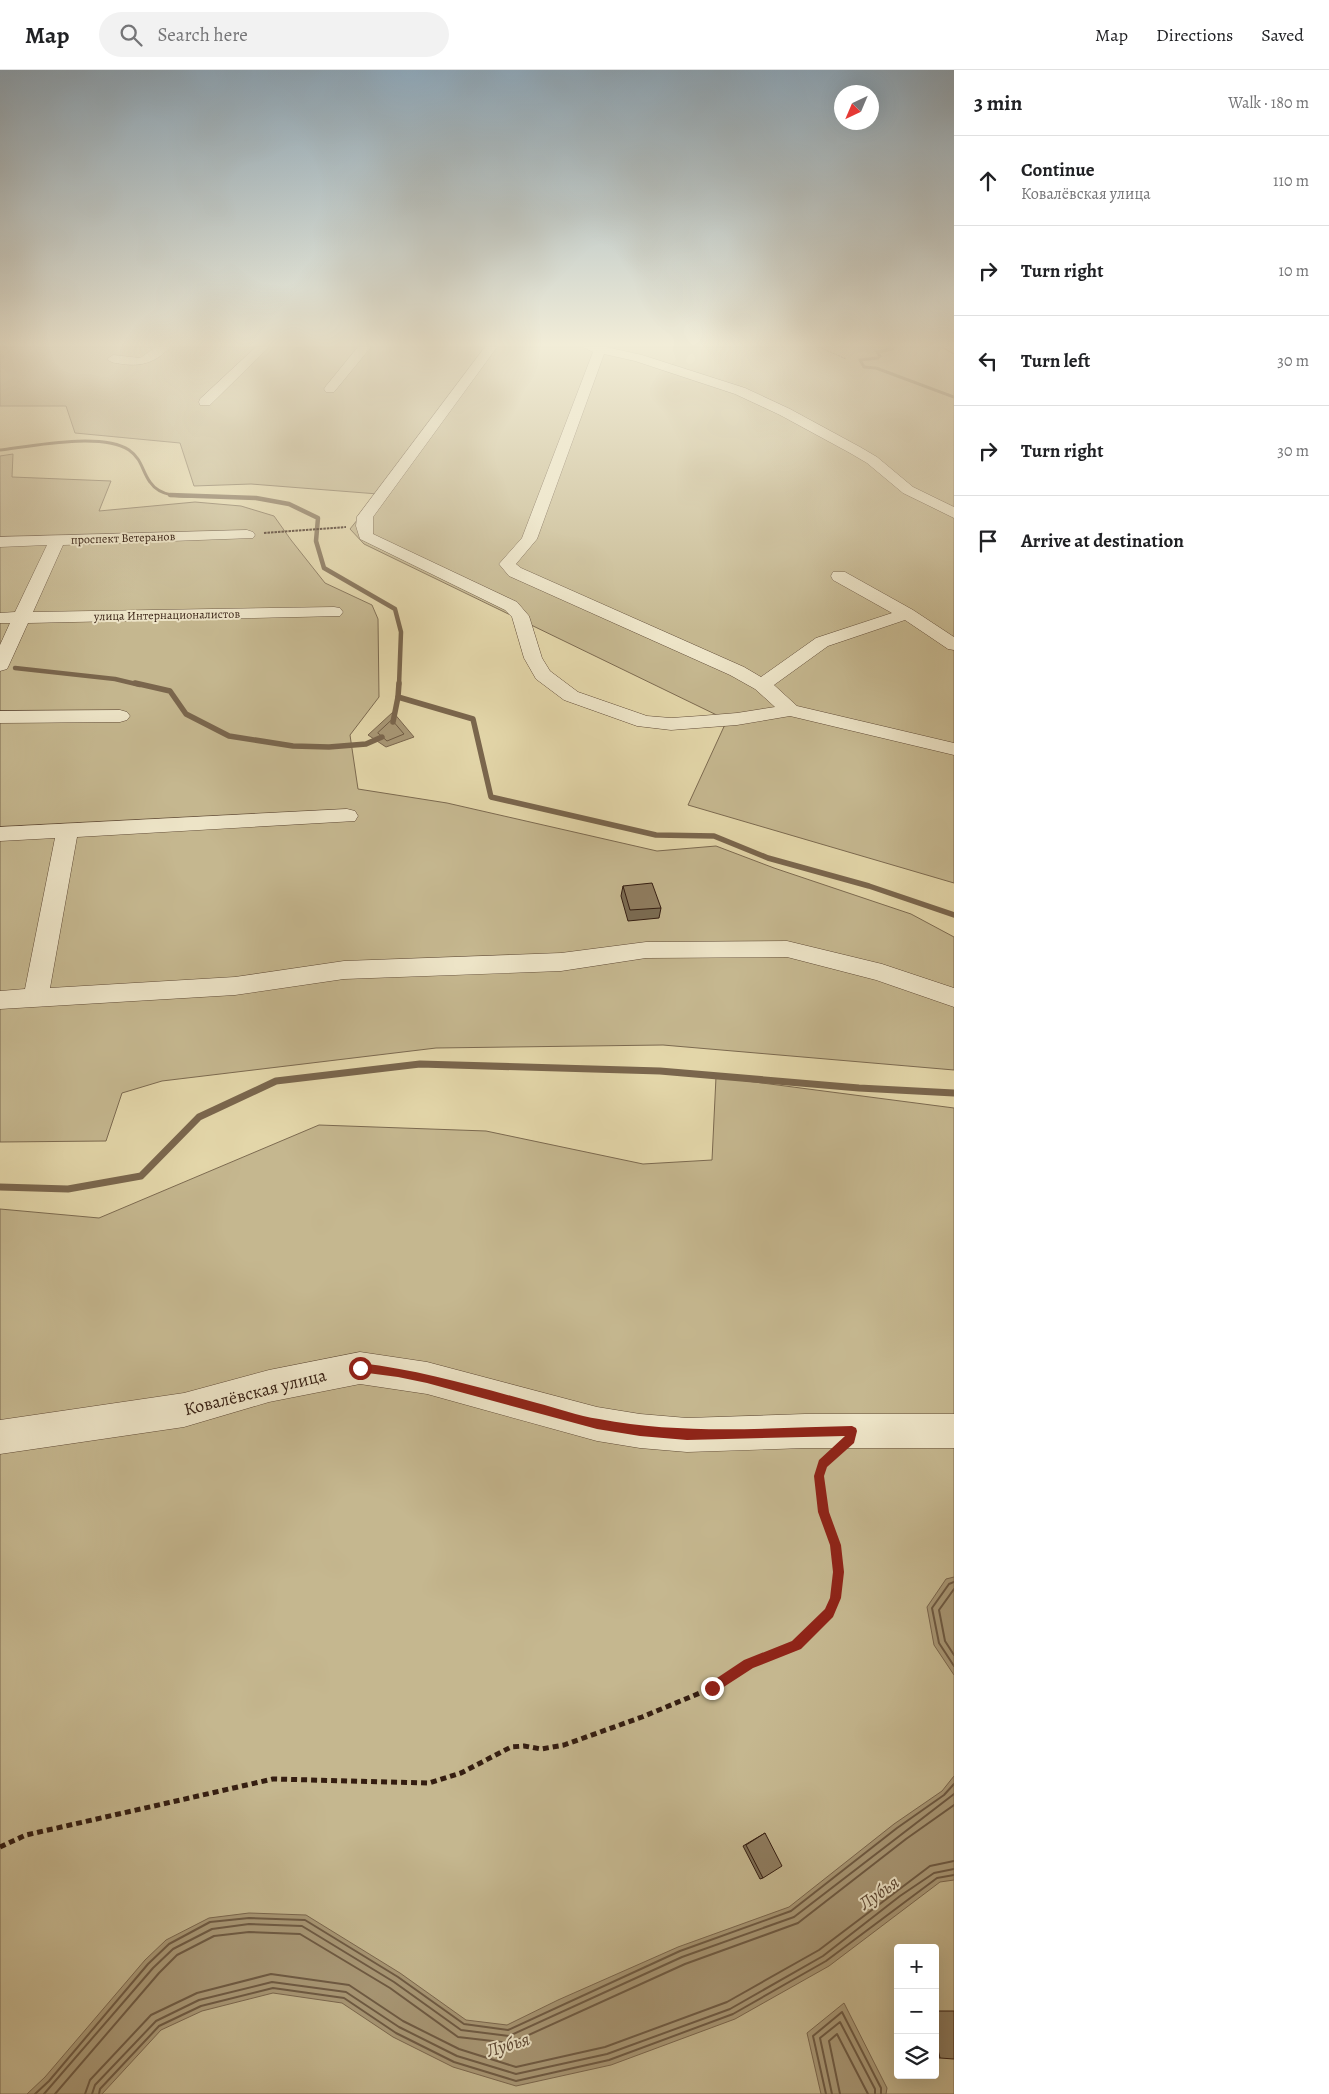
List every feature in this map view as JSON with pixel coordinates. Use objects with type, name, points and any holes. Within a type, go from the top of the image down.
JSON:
[{"type":"street","points":[[421,441],[365,516],[366,536],[511,606],[520,616],[532,658],[543,675],[571,696],[644,722],[671,724],[736,719],[790,710],[954,749]]},
{"type":"street","points":[[563,441],[529,540],[507,564],[515,572],[737,671],[762,686],[790,710]]},
{"type":"street","points":[[839,441],[872,460],[908,490],[954,513]]},
{"type":"street","name":"проспект Ветеранов","points":[[0,542],[247,534]]},
{"type":"street","points":[[0,665],[58,540]]},
{"type":"street","points":[[839,576],[906,614],[954,645]]},
{"type":"street","name":"улица Интернационалистов","points":[[0,618],[334,612]]},
{"type":"street","points":[[762,686],[822,642],[906,614]]},
{"type":"street","points":[[0,717],[120,716]]},
{"type":"street","points":[[0,834],[347,816]]},
{"type":"street","points":[[36,997],[66,832]]},
{"type":"street","points":[[0,1000],[235,986],[344,970],[561,962],[646,950],[787,950],[882,973],[954,998]]},
{"type":"street","name":"Ковалёвская улица","points":[[0,1437],[184,1410],[269,1386],[360,1368],[398,1372],[427,1378],[597,1424],[640,1431],[687,1435],[852,1431],[954,1431]]},
{"type":"path","points":[[247,534],[323,528]]},
{"type":"path","points":[[0,1847],[26,1834],[273,1779],[429,1783],[460,1773],[511,1747],[524,1746],[540,1749],[564,1745],[642,1717],[712,1688],[749,1664],[796,1645],[829,1613],[836,1598],[838,1572],[836,1545],[824,1512],[819,1476],[823,1464],[850,1439],[852,1431]]},
{"type":"shaded area","points":[[164,441],[954,441],[954,883],[688,805],[727,720],[364,544],[350,529],[378,494],[251,484],[194,486],[180,443]]},
{"type":"shaded area","points":[[13,454],[12,477],[111,481],[99,511],[195,502],[241,506],[274,516],[325,583],[372,605],[378,619],[379,697],[350,735],[358,789],[447,803],[657,851],[716,846],[774,868],[911,914],[954,937],[954,1070],[663,1045],[436,1048],[162,1081],[122,1093],[106,1141],[0,1142],[0,456]]},
{"type":"shaded area","points":[[716,1077],[954,1108],[954,2094],[0,2094],[0,1209],[99,1218],[319,1125],[486,1131],[643,1164],[712,1160]]},
{"type":"water","points":[[393,712],[414,737],[386,747],[368,735]]},
{"type":"water","points":[[954,1577],[954,1675],[934,1645],[927,1607],[946,1579]]},
{"type":"water","name":"Лубья","points":[[954,1776],[954,1880],[940,1882],[829,1966],[735,2019],[611,2065],[516,2086],[453,2067],[393,2037],[342,2003],[273,1993],[202,2011],[161,2030],[102,2094],[27,2094],[45,2077],[145,1960],[166,1940],[209,1918],[249,1913],[306,1915],[400,1973],[466,2020],[507,2025],[558,2000],[678,1947],[789,1907],[894,1824],[942,1791]]},
{"type":"water","points":[[844,2003],[887,2088],[886,2094],[821,2094],[807,2033]]},
{"type":"building","points":[[652,883],[661,908],[630,910],[623,886]]},
{"type":"building","points":[[765,1833],[782,1866],[763,1878],[746,1845]]},
{"type":"building","points":[[939,2011],[954,2011],[954,2059],[940,2058]]},
{"type":"waterway","points":[[0,450],[48,443],[76,441]]},
{"type":"waterway","points":[[93,441],[117,445],[129,450],[139,461],[147,478],[155,488],[173,495]]},
{"type":"waterway","points":[[173,495],[199,496]]},
{"type":"waterway","points":[[173,495],[199,496]]},
{"type":"waterway","points":[[199,496],[207,496]]},
{"type":"waterway","points":[[199,496],[256,498],[289,504],[318,518],[316,541],[324,568],[395,609],[401,632],[399,685]]},
{"type":"waterway","points":[[15,668],[115,679],[140,685]]},
{"type":"waterway","points":[[135,683],[170,691],[186,714],[229,736],[293,746],[329,747],[366,744],[382,737]]},
{"type":"waterway","points":[[398,697],[399,683]]},
{"type":"waterway","points":[[393,722],[398,697]]},
{"type":"waterway","points":[[398,697],[473,719],[491,797],[656,835],[714,836],[768,858],[869,886],[954,915]]},
{"type":"waterway","points":[[0,1187],[68,1189],[141,1176],[199,1117],[276,1081],[420,1064],[660,1071],[859,1088],[954,1093]]},
{"type":"route","points":[[360,1368],[398,1372],[427,1378],[597,1424],[640,1431],[687,1435],[852,1431],[850,1439],[823,1464],[819,1476],[824,1512],[836,1545],[838,1572],[836,1598],[829,1613],[796,1645],[749,1664],[712,1688]]}]
